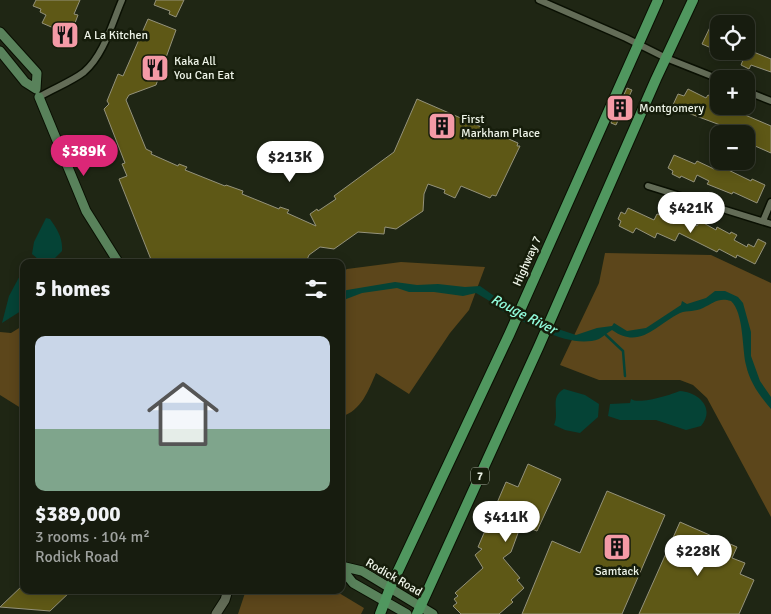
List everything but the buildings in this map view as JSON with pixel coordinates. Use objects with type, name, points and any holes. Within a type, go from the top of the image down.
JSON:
[{"type":"main road","name":"Highway 7","points":[[380,614],[390,588],[509,335],[658,0]]},
{"type":"main road","name":"7","points":[[418,610],[539,346],[666,58],[694,0]]},
{"type":"main road","points":[[0,32],[25,58],[36,73],[38,93],[86,212],[116,259]]},
{"type":"main road","points":[[0,51],[25,82],[38,93]]},
{"type":"main road","name":"Rodick Road","points":[[345,568],[362,571],[390,588],[418,610],[433,614]]},
{"type":"main road","name":"Rodick Road","points":[[345,572],[353,583],[406,614]]},
{"type":"street","points":[[38,93],[82,73],[91,65],[97,57],[122,0]]},
{"type":"street","points":[[539,0],[618,34],[666,58],[710,75]]},
{"type":"street","points":[[755,94],[771,101]]},
{"type":"street","points":[[648,186],[771,224]]},
{"type":"street","points":[[763,221],[771,202]]},
{"type":"street","points":[[216,614],[227,594]]},
{"type":"shaded area","points":[[605,253],[711,255],[771,283],[771,517],[707,398],[693,385],[680,380],[599,380],[560,365],[599,283]]},
{"type":"shaded area","points":[[401,262],[485,267],[469,310],[450,333],[409,394],[376,373],[359,405],[345,415],[345,270]]},
{"type":"shaded area","points":[[20,327],[20,408],[0,395],[0,332],[11,333]]},
{"type":"shaded area","points":[[245,594],[341,594],[364,608],[361,614],[238,614]]},
{"type":"water","points":[[46,218],[50,219],[62,242],[62,251],[56,259],[38,259],[32,254],[34,242]]},
{"type":"water","points":[[20,275],[20,312],[2,323],[9,296]]},
{"type":"water","name":"Rouge River","points":[[395,282],[417,285],[480,286],[507,305],[555,328],[576,335],[597,328],[612,326],[614,323],[627,331],[646,328],[681,305],[682,301],[687,304],[706,298],[715,291],[725,291],[738,297],[743,303],[751,332],[751,356],[760,381],[771,397],[771,409],[750,378],[740,322],[731,301],[720,300],[694,311],[680,313],[648,334],[639,337],[622,336],[612,330],[599,339],[575,341],[535,327],[500,310],[498,306],[476,293],[463,296],[434,292],[409,292],[397,288],[362,293],[345,299],[345,291]]},
{"type":"water","points":[[564,389],[585,395],[599,404],[598,417],[580,433],[565,430],[554,425],[557,396]]},
{"type":"water","points":[[680,391],[693,394],[706,407],[707,413],[701,426],[686,430],[656,420],[620,420],[608,416],[610,404],[630,403],[631,399],[635,401],[647,400]]},
{"type":"waterway","points":[[606,335],[623,351],[625,376]]},
{"type":"place","name":"A La Kitchen","points":[[65,35]]},
{"type":"place","name":"Kaka All You Can Eat","points":[[155,68]]},
{"type":"place","name":"Montgomery","points":[[620,108]]},
{"type":"place","name":"First Markham Place","points":[[442,126]]},
{"type":"place","name":"Samtack","points":[[617,547]]}]
